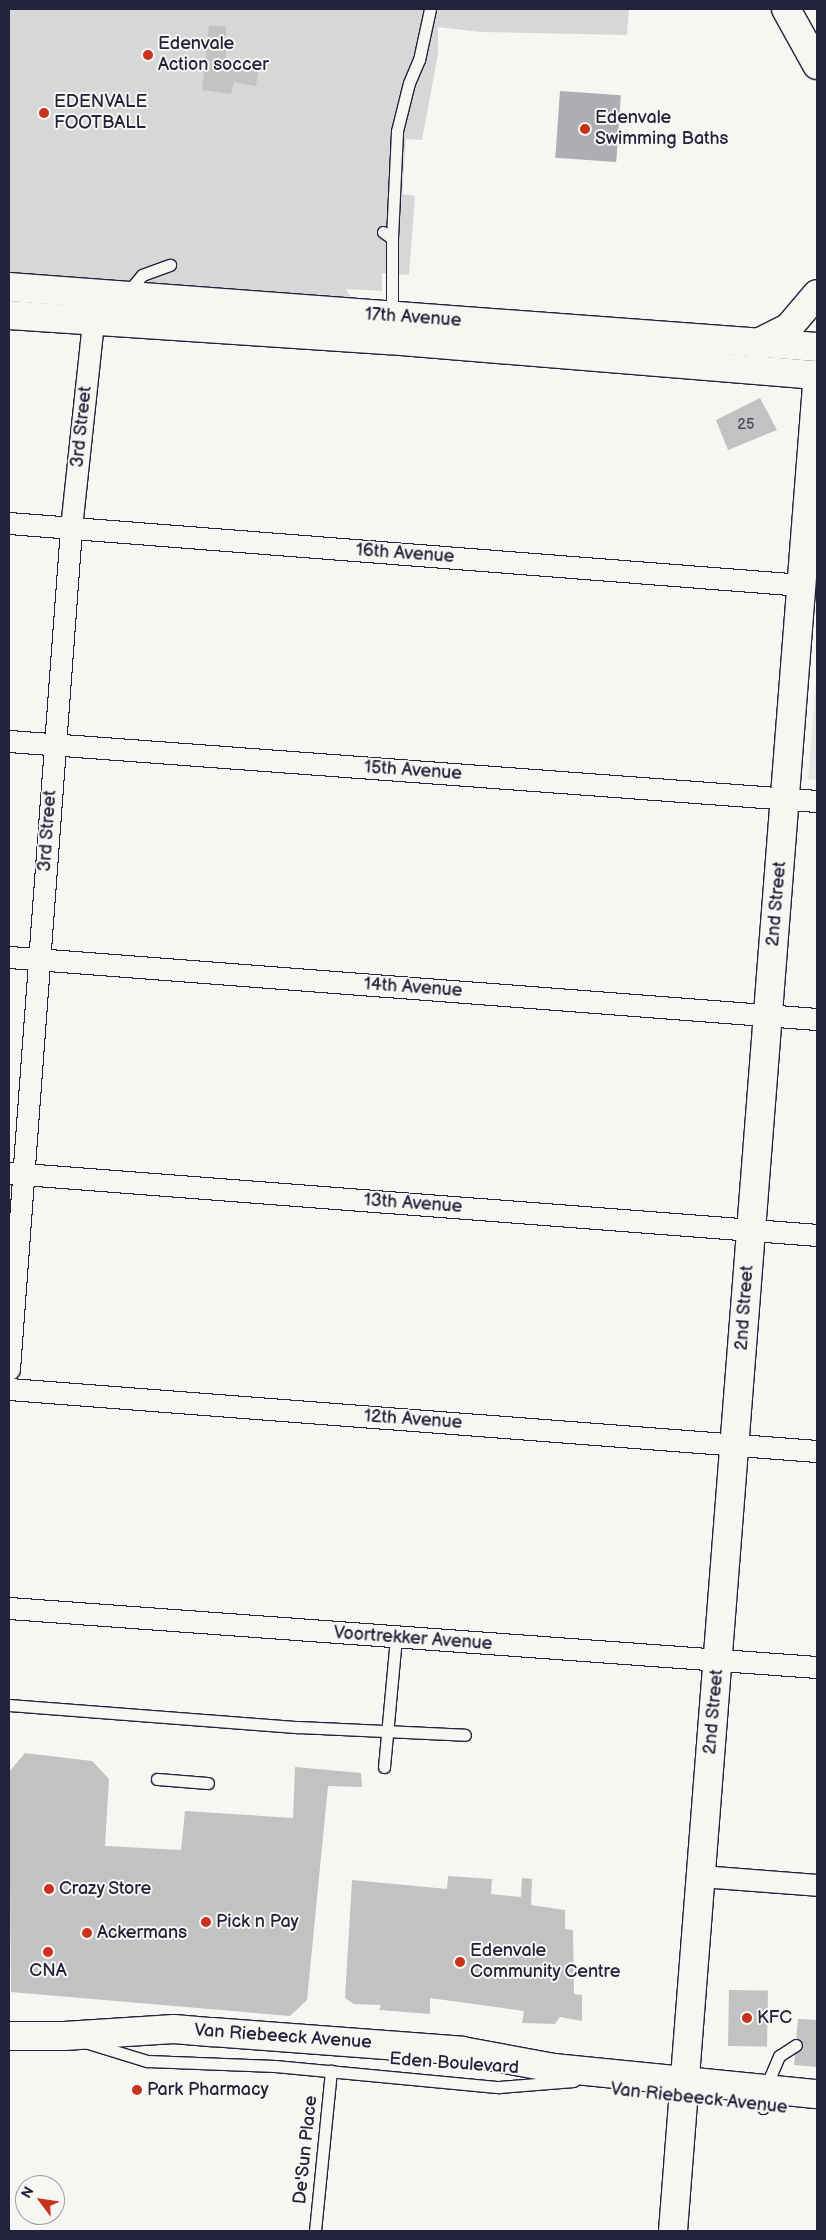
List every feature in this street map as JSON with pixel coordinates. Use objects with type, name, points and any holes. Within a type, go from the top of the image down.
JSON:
[{"type":"main road","points":[[786,9],[817,65]]},
{"type":"main road","name":"17th Avenue","points":[[9,287],[126,295],[391,329],[817,375]]},
{"type":"main road","points":[[758,343],[788,327],[817,294]]},
{"type":"main road","name":"17th Avenue","points":[[9,315],[93,321],[391,329],[758,343],[817,347]]},
{"type":"main road","name":"2nd Street","points":[[673,2231],[817,384]]},
{"type":"main road","name":"Van Riebeeck Avenue","points":[[9,2036],[64,2036],[174,2029],[462,2051],[565,2074],[684,2092],[764,2098],[817,2094]]},
{"type":"main road","name":"Van Riebeeck Avenue","points":[[764,2098],[817,2112]]},
{"type":"street","name":"3rd Street","points":[[9,1369],[16,1174],[38,960],[71,528],[97,294]]},
{"type":"street","name":"16th Avenue","points":[[9,523],[802,584]]},
{"type":"street","name":"15th Avenue","points":[[9,741],[817,801]]},
{"type":"street","name":"14th Avenue","points":[[9,957],[817,1019]]},
{"type":"street","name":"13th Avenue","points":[[16,1174],[817,1235]]},
{"type":"street","name":"12th Avenue","points":[[9,1389],[817,1451]]},
{"type":"street","name":"Voortrekker Avenue","points":[[9,1608],[396,1638],[817,1667]]},
{"type":"street","points":[[701,1876],[817,1885]]},
{"type":"lane","points":[[391,329],[387,235],[397,131],[408,83],[419,60],[430,9]]},
{"type":"lane","points":[[126,295],[142,275],[170,265]]},
{"type":"lane","points":[[384,1767],[396,1638]]},
{"type":"lane","points":[[9,1705],[386,1732],[465,1735]]},
{"type":"lane","points":[[157,1779],[208,1783]]},
{"type":"lane","name":"Eden Boulevard","points":[[64,2036],[147,2061],[331,2071],[500,2087],[565,2074]]},
{"type":"lane","points":[[764,2098],[779,2056],[796,2045]]},
{"type":"lane","name":"De'Sun Place","points":[[315,2231],[331,2071]]},
{"type":"shaded area","points":[[9,9],[629,9],[627,35],[481,32],[438,27],[438,54],[422,140],[406,139],[402,194],[415,196],[409,275],[382,273],[382,291],[346,289],[355,304],[9,272]]},
{"type":"shaded area","points":[[560,91],[621,95],[616,162],[555,158]]},
{"type":"shaded area","points":[[817,669],[817,780],[808,779]]},
{"type":"building","points":[[209,25],[226,27],[226,60],[259,65],[256,86],[234,82],[231,94],[202,90]]},
{"type":"building","points":[[760,398],[777,430],[728,450],[716,420]]},
{"type":"building","points":[[25,1753],[92,1761],[109,1779],[105,1846],[181,1850],[185,1811],[293,1818],[295,1767],[361,1773],[362,1787],[328,1786],[307,2000],[290,2016],[11,1992],[9,1772]]},
{"type":"building","name":"Edenvale Community Centre","points":[[448,1876],[492,1879],[491,1894],[521,1897],[522,1878],[532,1879],[531,1905],[565,1910],[565,1929],[573,1930],[574,1994],[582,1995],[582,2021],[560,2017],[555,2024],[522,2023],[524,2011],[430,1998],[430,2014],[379,2010],[381,2005],[354,2004],[345,1998],[352,1880],[447,1889]]},
{"type":"building","name":"KFC","points":[[729,1990],[768,1991],[767,2047],[728,2046]]},
{"type":"building","points":[[798,2019],[817,2020],[817,2067],[794,2065]]},
{"type":"place","name":"Edenvale Action soccer","points":[[148,55]]},
{"type":"place","name":"EDENVALE FOOTBALL","points":[[44,113]]},
{"type":"place","name":"Edenvale Swimming Baths","points":[[585,129]]},
{"type":"place","name":"Crazy Store","points":[[49,1889]]},
{"type":"place","name":"Pick n Pay","points":[[206,1922]]},
{"type":"place","name":"Ackermans","points":[[87,1933]]},
{"type":"place","name":"CNA","points":[[48,1952]]},
{"type":"place","name":"Edenvale Community Centre","points":[[460,1962]]},
{"type":"place","name":"KFC","points":[[747,2018]]},
{"type":"place","name":"Park Pharmacy","points":[[137,2090]]}]
